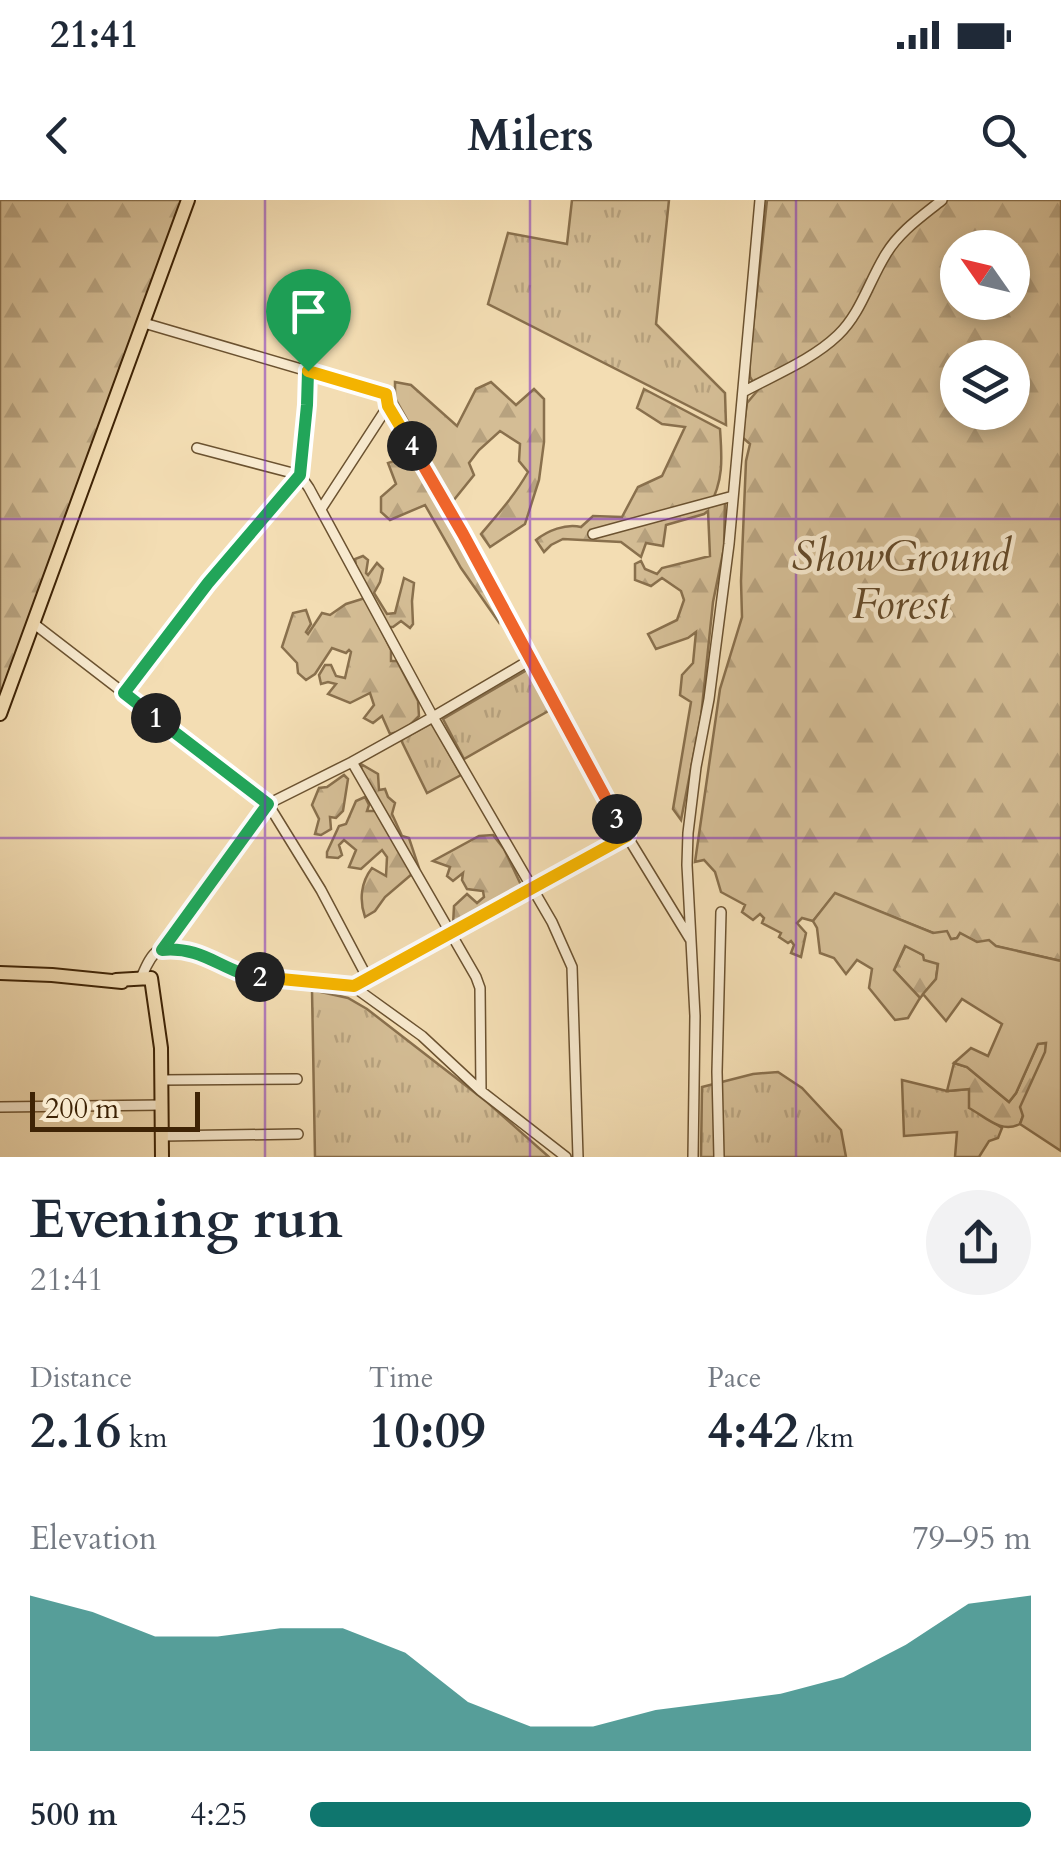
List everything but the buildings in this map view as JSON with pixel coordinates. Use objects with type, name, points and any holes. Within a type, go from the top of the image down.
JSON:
[{"type":"highway","points":[[0,714],[188,200]]},
{"type":"highway","points":[[0,973],[146,981],[160,1035],[162,1157]]},
{"type":"street","points":[[693,1157],[695,1036],[688,832],[709,700],[733,496],[760,200]]},
{"type":"street","points":[[743,392],[821,350],[838,336],[853,318],[873,276],[902,232],[942,200]]},
{"type":"street","points":[[144,323],[386,394],[388,406],[463,534],[627,836],[692,942]]},
{"type":"street","points":[[124,693],[208,583],[300,475],[308,371]]},
{"type":"street","points":[[321,509],[388,406]]},
{"type":"street","points":[[197,448],[300,475],[558,934],[572,968],[578,1157]]},
{"type":"street","points":[[593,534],[733,496]]},
{"type":"street","points":[[33,624],[268,804],[321,890],[368,979]]},
{"type":"street","points":[[146,981],[151,958],[268,804],[352,762],[530,660]]},
{"type":"street","points":[[352,762],[480,988],[481,1091]]},
{"type":"street","points":[[354,986],[627,836]]},
{"type":"street","points":[[719,1157],[721,912]]},
{"type":"street","points":[[160,950],[200,953],[253,977],[354,986],[422,1036],[481,1091],[566,1157]]},
{"type":"street","points":[[162,1080],[297,1079]]},
{"type":"street","points":[[0,1107],[162,1105]]},
{"type":"street","points":[[162,1136],[298,1134]]},
{"type":"green space","points":[[0,200],[183,200],[0,713]]},
{"type":"green space","points":[[572,200],[669,200],[656,324],[725,393],[726,425],[488,304],[508,233],[567,244]]},
{"type":"green space","name":"ShowGround Forest","points":[[767,200],[1061,200],[1061,961],[977,942],[961,934],[951,940],[835,894],[813,921],[802,918],[797,923],[806,933],[801,957],[791,953],[791,941],[788,943],[779,937],[781,933],[762,923],[764,918],[760,914],[753,920],[742,912],[745,905],[721,892],[715,872],[704,860],[695,862],[720,689],[742,617],[746,461],[750,444],[742,437],[747,403],[758,390],[750,377]]},
{"type":"green space","points":[[395,382],[411,385],[457,426],[476,389],[491,382],[516,405],[534,389],[544,399],[539,480],[525,524],[490,547],[481,534],[528,472],[519,461],[520,444],[500,431],[469,463],[474,475],[453,501],[395,398]]},
{"type":"green space","points":[[644,389],[720,429],[720,478],[709,507],[725,502],[724,548],[713,602],[701,717],[681,820],[673,809],[691,702],[680,695],[682,675],[693,663],[696,632],[656,649],[648,634],[677,620],[684,600],[681,591],[662,578],[651,586],[635,580],[635,564],[641,561],[645,569],[657,574],[662,568],[710,556],[708,511],[666,525],[663,546],[646,543],[641,557],[621,542],[563,539],[544,552],[536,540],[557,529],[581,527],[593,516],[622,517],[638,487],[662,476],[685,427],[662,424],[637,408]]},
{"type":"green space","points":[[412,455],[498,610],[498,621],[461,568],[425,505],[390,520],[381,512],[381,497],[396,484],[388,463]]},
{"type":"green space","points":[[363,556],[368,560],[368,575],[377,563],[383,569],[374,593],[387,614],[395,613],[404,578],[414,583],[410,628],[401,621],[388,627],[356,566],[355,559]]},
{"type":"green space","points":[[365,598],[391,650],[391,661],[397,661],[418,701],[419,716],[405,730],[390,734],[382,716],[373,723],[364,718],[374,705],[370,693],[350,703],[328,694],[336,684],[321,684],[319,675],[325,665],[331,665],[336,676],[345,678],[349,650],[346,653],[332,648],[315,674],[306,680],[282,647],[293,613],[306,610],[311,624],[308,634],[322,613],[330,615]]},
{"type":"green space","points":[[527,670],[550,710],[464,759],[443,719]]},
{"type":"green space","points":[[432,723],[461,775],[427,793],[401,740]]},
{"type":"green space","points":[[361,764],[378,774],[379,790],[385,789],[395,803],[392,814],[402,836],[409,838],[419,868],[365,917],[365,879],[372,868],[386,876],[387,857],[382,850],[361,869],[349,867],[356,850],[344,840],[339,845],[342,855],[327,857],[339,826],[346,824],[356,801],[365,797],[367,811],[375,811],[374,792],[362,774]]},
{"type":"green space","points":[[344,775],[348,779],[343,811],[336,818],[330,817],[331,829],[315,834],[319,819],[312,805],[319,788]]},
{"type":"green space","points":[[493,835],[522,887],[453,925],[454,906],[467,894],[477,903],[484,897],[483,891],[467,889],[463,873],[453,881],[447,876],[450,867],[433,861],[479,836]]},
{"type":"green space","points":[[835,893],[933,933],[947,931],[951,939],[960,933],[977,942],[989,940],[996,946],[1061,961],[1061,1151],[1020,1124],[1020,1107],[1046,1043],[1038,1044],[1009,1102],[967,1067],[954,1063],[971,1048],[988,1056],[1002,1024],[962,999],[946,1021],[923,994],[936,979],[938,964],[924,960],[923,955],[905,946],[894,970],[920,998],[908,1018],[895,1020],[869,988],[872,969],[857,960],[846,974],[834,958],[820,953],[813,921]]},
{"type":"green space","points":[[906,945],[938,964],[936,979],[920,998],[894,970]]},
{"type":"green space","points":[[312,990],[348,998],[367,1009],[487,1102],[549,1157],[315,1157]]},
{"type":"green space","points":[[1038,1043],[1046,1043],[1046,1052],[1020,1124],[1000,1126],[969,1108],[969,1089],[947,1091],[954,1063],[967,1067],[1009,1102]]},
{"type":"green space","points":[[778,1072],[802,1088],[841,1130],[846,1157],[701,1157],[702,1087]]},
{"type":"green space","points":[[902,1080],[947,1091],[970,1089],[982,1115],[1002,1128],[998,1138],[989,1141],[979,1157],[955,1157],[957,1132],[904,1136]]},
{"type":"route","points":[[308,371],[386,394],[388,406],[463,534],[627,836],[354,986],[253,977],[190,950],[162,950],[268,804],[124,693],[208,583],[300,475],[308,371]]}]
